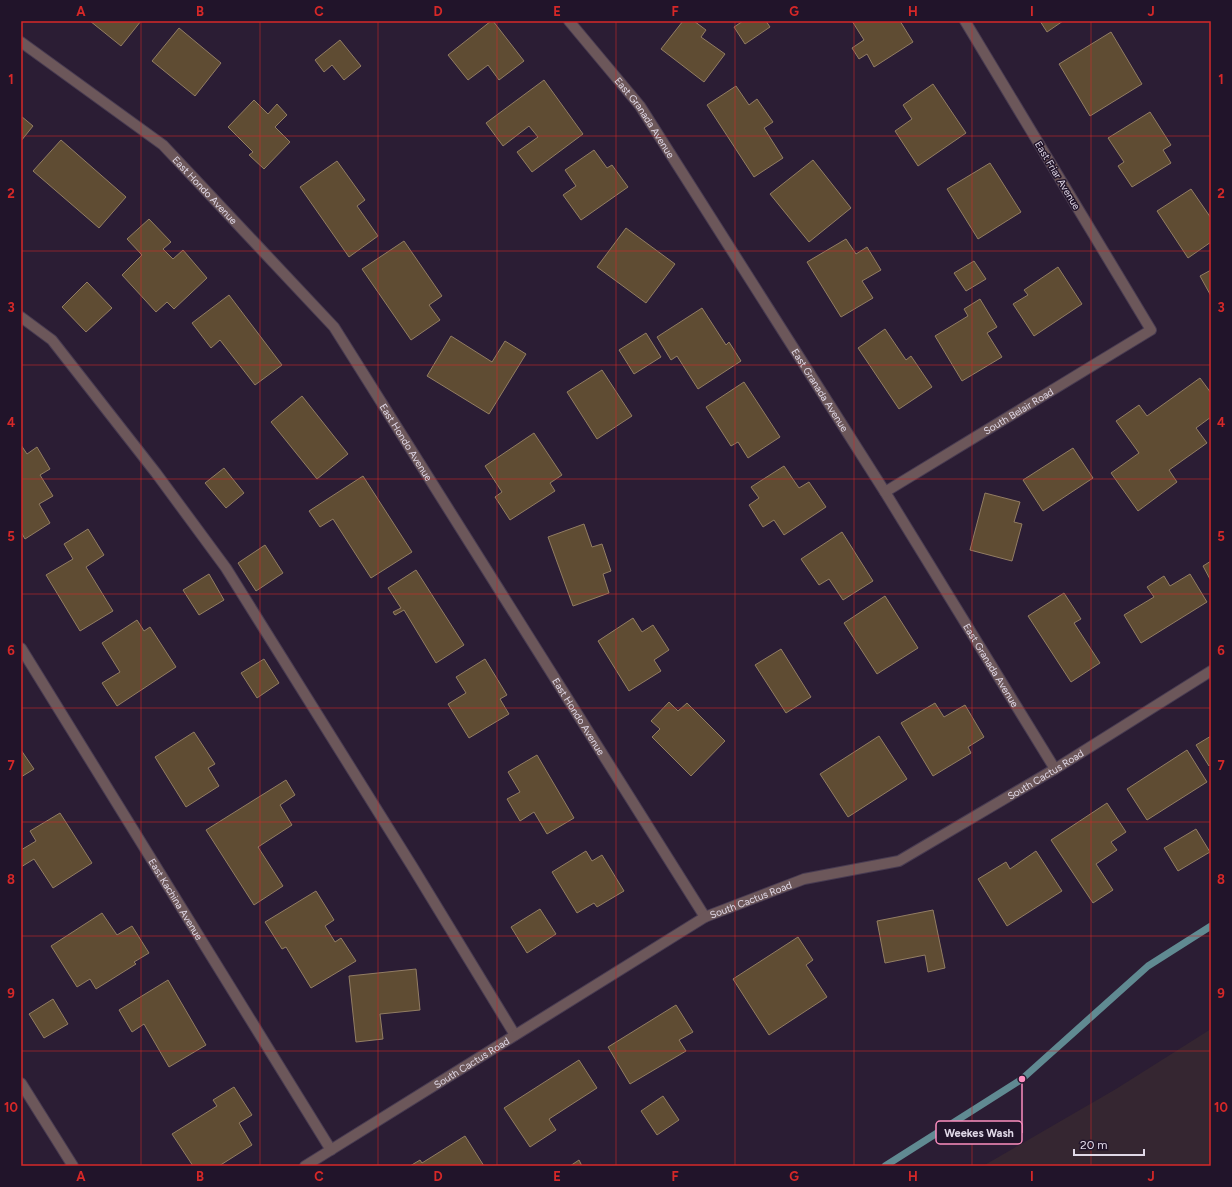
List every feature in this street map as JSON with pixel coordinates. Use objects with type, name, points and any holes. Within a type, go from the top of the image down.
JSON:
[{"type":"street","name":"East Granada Avenue","points":[[569,21],[640,106],[885,492],[1056,769]]},
{"type":"street","name":"East Friar Avenue","points":[[965,21],[1151,330]]},
{"type":"street","name":"East Hondo Avenue","points":[[21,42],[163,145],[334,327],[705,917]]},
{"type":"street","points":[[21,316],[52,340],[151,466],[226,568],[412,866],[515,1035]]},
{"type":"street","name":"South Belair Road","points":[[885,492],[1151,330]]},
{"type":"street","name":"East Kachina Avenue","points":[[21,648],[331,1150]]},
{"type":"street","name":"South Cactus Road","points":[[306,1166],[705,917],[804,879],[899,861],[1056,769],[1211,671]]},
{"type":"street","points":[[21,1082],[73,1166]]},
{"type":"shaded area","points":[[1211,1029],[1211,1166],[983,1166],[1116,1089]]},
{"type":"building","points":[[90,21],[141,21],[121,46]]},
{"type":"building","points":[[491,21],[493,21],[524,61],[499,80],[488,65],[468,80],[448,55]]},
{"type":"building","points":[[683,21],[694,21],[706,30],[701,37],[725,54],[704,82],[661,49]]},
{"type":"building","points":[[743,21],[766,21],[770,27],[745,44],[734,27]]},
{"type":"building","points":[[852,21],[900,21],[913,42],[874,67],[867,54],[859,59],[852,48],[864,40]]},
{"type":"building","points":[[1040,21],[1063,21],[1047,32]]},
{"type":"building","points":[[179,28],[221,63],[195,96],[152,61]]},
{"type":"building","points":[[1111,32],[1142,84],[1090,116],[1059,64]]},
{"type":"building","points":[[340,40],[361,66],[344,80],[332,65],[324,72],[315,60]]},
{"type":"building","points":[[544,80],[583,134],[532,172],[517,152],[538,137],[529,126],[503,146],[486,123]]},
{"type":"building","points":[[933,84],[966,133],[918,166],[895,131],[912,119],[903,105]]},
{"type":"building","points":[[736,86],[749,105],[757,99],[773,122],[764,128],[783,158],[754,177],[707,105]]},
{"type":"building","points":[[254,100],[268,114],[277,104],[287,115],[275,127],[290,142],[264,169],[249,155],[253,152],[228,127]]},
{"type":"building","points":[[1150,112],[1171,145],[1163,150],[1171,163],[1132,187],[1118,166],[1124,162],[1108,138]]},
{"type":"building","points":[[21,116],[33,126],[21,141]]},
{"type":"building","points":[[61,140],[126,197],[99,228],[33,171]]},
{"type":"building","points":[[594,150],[607,168],[612,165],[628,187],[581,220],[563,195],[576,186],[565,170]]},
{"type":"building","points":[[813,160],[851,208],[809,242],[770,194]]},
{"type":"building","points":[[337,161],[365,200],[357,206],[378,236],[349,257],[300,187]]},
{"type":"building","points":[[990,163],[1021,212],[978,239],[947,189]]},
{"type":"building","points":[[1191,189],[1211,218],[1211,242],[1188,258],[1157,211]]},
{"type":"building","points":[[149,219],[171,242],[163,249],[173,259],[183,250],[207,278],[174,309],[167,302],[156,312],[122,275],[142,255],[127,239]]},
{"type":"building","points":[[626,228],[675,264],[646,303],[597,267]]},
{"type":"building","points":[[846,239],[856,254],[867,247],[881,270],[862,281],[873,298],[841,317],[807,262]]},
{"type":"building","points":[[404,241],[442,296],[429,305],[440,320],[411,340],[362,269]]},
{"type":"building","points":[[974,261],[986,279],[966,291],[954,273]]},
{"type":"building","points":[[1058,267],[1082,304],[1034,336],[1013,304],[1028,295],[1024,290]]},
{"type":"building","points":[[1211,270],[1211,296],[1200,276]]},
{"type":"building","points":[[87,282],[112,308],[86,332],[62,307]]},
{"type":"building","points":[[229,295],[282,365],[255,385],[220,340],[211,348],[192,323]]},
{"type":"building","points":[[980,299],[997,327],[987,333],[1002,357],[962,381],[935,336],[968,316],[964,309]]},
{"type":"building","points":[[702,308],[726,345],[729,342],[741,361],[698,389],[677,356],[671,360],[657,337]]},
{"type":"building","points":[[885,329],[906,360],[911,356],[932,387],[899,409],[858,348]]},
{"type":"building","points":[[646,333],[661,357],[634,374],[619,350]]},
{"type":"building","points":[[451,336],[492,362],[505,341],[526,354],[489,414],[427,376]]},
{"type":"building","points":[[602,370],[632,416],[597,439],[567,392]]},
{"type":"building","points":[[1200,378],[1211,393],[1211,417],[1196,428],[1207,443],[1169,470],[1177,482],[1138,511],[1111,473],[1139,453],[1116,421],[1139,405],[1147,416]]},
{"type":"building","points":[[744,382],[780,437],[748,458],[738,442],[731,446],[706,407]]},
{"type":"building","points":[[302,396],[348,454],[317,479],[271,422]]},
{"type":"building","points":[[534,433],[562,475],[550,483],[555,491],[510,520],[495,497],[502,492],[485,466]]},
{"type":"building","points":[[21,445],[27,454],[37,447],[50,469],[40,475],[53,496],[39,504],[50,523],[25,539],[21,532]]},
{"type":"building","points":[[1073,448],[1093,478],[1043,511],[1023,480]]},
{"type":"building","points":[[784,466],[799,488],[809,482],[826,507],[784,535],[774,520],[763,527],[749,505],[759,498],[751,487]]},
{"type":"building","points":[[224,468],[244,493],[226,508],[205,483]]},
{"type":"building","points":[[363,476],[412,552],[371,578],[333,519],[320,527],[309,511]]},
{"type":"building","points":[[985,493],[1020,502],[1014,522],[1022,524],[1012,561],[970,550]]},
{"type":"building","points":[[584,524],[592,547],[602,544],[611,571],[603,574],[609,593],[573,606],[548,537]]},
{"type":"building","points":[[88,529],[104,555],[86,567],[113,611],[80,631],[46,575],[73,559],[64,544]]},
{"type":"building","points":[[842,532],[873,581],[843,600],[829,579],[819,585],[801,559]]},
{"type":"building","points":[[265,545],[283,573],[256,591],[238,563]]},
{"type":"building","points":[[1211,561],[1211,581],[1203,566]]},
{"type":"building","points":[[416,570],[464,645],[436,663],[404,610],[395,615],[393,612],[401,608],[388,588]]},
{"type":"building","points":[[209,574],[224,600],[199,615],[183,590]]},
{"type":"building","points":[[1190,574],[1207,602],[1141,643],[1124,615],[1154,597],[1147,587],[1164,576],[1170,586]]},
{"type":"building","points":[[1064,593],[1081,619],[1074,623],[1100,663],[1071,682],[1028,616]]},
{"type":"building","points":[[885,596],[918,648],[877,674],[844,623]]},
{"type":"building","points":[[633,618],[642,632],[653,625],[669,650],[654,660],[661,671],[629,691],[598,641]]},
{"type":"building","points":[[137,620],[144,631],[150,627],[176,667],[117,706],[102,683],[120,672],[102,643]]},
{"type":"building","points":[[781,649],[811,697],[786,713],[755,665]]},
{"type":"building","points":[[264,659],[279,683],[257,698],[241,673]]},
{"type":"building","points":[[485,659],[507,695],[500,699],[509,714],[469,738],[448,704],[466,693],[456,677]]},
{"type":"building","points":[[669,702],[678,711],[687,703],[725,741],[691,776],[652,737],[660,729],[651,721]]},
{"type":"building","points":[[935,703],[944,717],[965,705],[984,737],[968,747],[971,753],[933,776],[901,723]]},
{"type":"building","points":[[194,732],[215,764],[208,768],[219,786],[186,807],[155,757]]},
{"type":"building","points":[[879,736],[907,779],[848,817],[820,774]]},
{"type":"building","points":[[1211,736],[1211,764],[1209,766],[1196,745]]},
{"type":"building","points":[[21,750],[34,769],[21,777]]},
{"type":"building","points":[[1187,750],[1207,782],[1147,820],[1127,789]]},
{"type":"building","points":[[537,755],[574,818],[547,834],[534,812],[520,821],[507,799],[520,792],[508,772]]},
{"type":"building","points":[[286,780],[295,795],[280,805],[292,825],[258,847],[283,886],[254,905],[206,830]]},
{"type":"building","points":[[1107,803],[1126,832],[1111,842],[1117,850],[1096,864],[1113,890],[1093,903],[1051,840]]},
{"type":"building","points":[[60,813],[92,863],[53,888],[34,859],[21,867],[21,850],[36,841],[30,831]]},
{"type":"building","points":[[1196,829],[1210,852],[1178,871],[1164,848]]},
{"type":"building","points":[[586,851],[592,861],[602,855],[624,891],[597,907],[594,903],[577,913],[552,872]]},
{"type":"building","points":[[1036,851],[1062,891],[1007,926],[978,879],[1006,862],[1010,869]]},
{"type":"building","points":[[316,891],[334,920],[325,926],[335,942],[341,938],[356,961],[311,988],[286,947],[282,949],[265,922]]},
{"type":"building","points":[[540,909],[556,934],[527,953],[511,927]]},
{"type":"building","points":[[933,910],[945,968],[928,972],[925,955],[885,963],[877,921]]},
{"type":"building","points":[[102,913],[117,935],[132,926],[149,953],[134,962],[136,964],[96,989],[90,979],[77,987],[51,946]]},
{"type":"building","points":[[798,937],[813,960],[806,965],[827,997],[769,1035],[733,979]]},
{"type":"building","points":[[416,969],[420,1010],[380,1014],[383,1039],[356,1042],[349,976]]},
{"type":"building","points":[[168,980],[206,1045],[169,1067],[144,1024],[132,1032],[119,1010]]},
{"type":"building","points":[[53,999],[68,1024],[44,1038],[29,1014]]},
{"type":"building","points":[[676,1005],[693,1032],[679,1040],[686,1051],[630,1084],[608,1047]]},
{"type":"building","points":[[579,1060],[597,1088],[549,1119],[556,1130],[530,1147],[504,1108]]},
{"type":"building","points":[[234,1087],[252,1115],[239,1123],[252,1145],[219,1166],[193,1166],[172,1134],[217,1106],[213,1100]]},
{"type":"building","points":[[663,1096],[679,1120],[657,1135],[641,1111]]},
{"type":"building","points":[[465,1136],[484,1166],[410,1166],[420,1160],[422,1163]]},
{"type":"building","points":[[579,1160],[582,1166],[570,1166]]},
{"type":"waterway","points":[[885,1166],[1022,1079],[1148,966],[1211,926]]},
{"type":"place","name":"Weekes Wash","points":[[1022,1079]]}]
